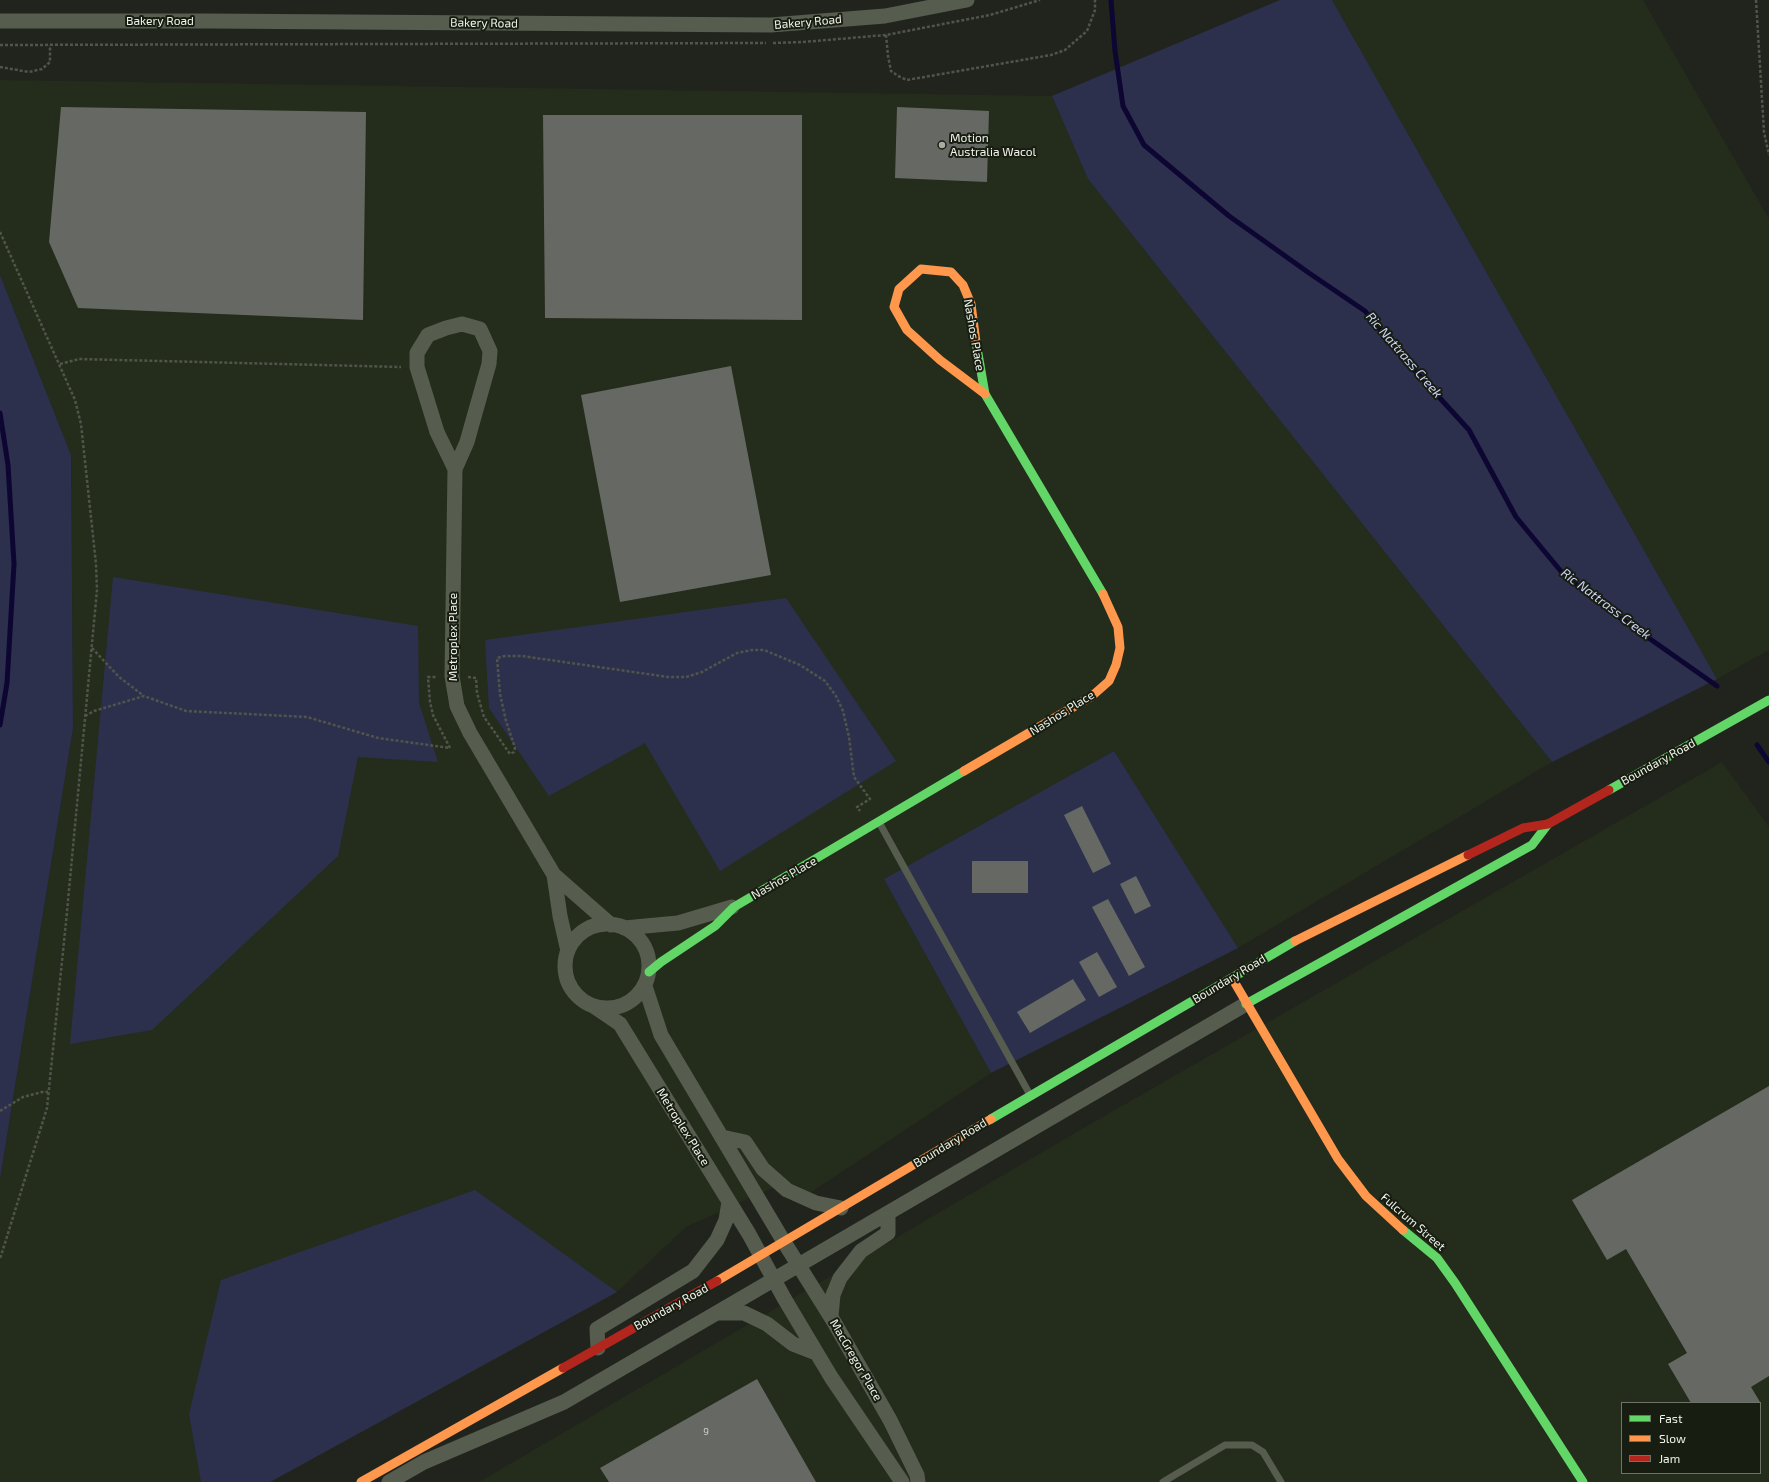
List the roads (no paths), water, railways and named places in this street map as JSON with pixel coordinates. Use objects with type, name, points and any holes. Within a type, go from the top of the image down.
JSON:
[{"type":"street","name":"Bakery Road","points":[[0,21],[216,21],[771,26],[885,16],[967,0]]},
{"type":"street","name":"Nashos Place","points":[[617,926],[678,923],[734,907],[1092,696],[1110,681],[1118,659],[1120,648],[1118,627],[1107,601],[985,394],[977,354],[971,304],[963,284],[951,272],[921,269],[899,288],[894,307],[906,330],[940,360],[985,394]]},
{"type":"street","name":"Metroplex Place","points":[[455,469],[438,432],[416,367],[416,353],[428,335],[462,324],[480,329],[490,351],[488,364],[467,442],[455,469],[452,676],[457,706],[470,733],[554,875],[617,926]]},
{"type":"street","name":"Boundary Road","points":[[361,1482],[761,1256],[1030,1095],[1232,978],[1279,949],[1523,828],[1548,824],[1769,700]]},
{"type":"street","name":"Boundary Road","points":[[389,1482],[424,1462],[564,1402],[1048,1118],[1246,1004],[1532,845],[1548,824]]},
{"type":"street","name":"Metroplex Place","points":[[554,875],[560,916],[568,951]]},
{"type":"street","name":"Nashos Place","points":[[647,979],[661,962],[715,926],[734,907]]},
{"type":"street","points":[[647,979],[636,998],[623,1005],[609,1008],[595,1007],[582,1000],[572,989],[566,977],[565,964],[568,951],[575,940],[585,931],[597,926],[617,926],[635,935],[644,945],[648,958],[647,979],[661,1035],[784,1242]]},
{"type":"street","name":"Fulcrum Street","points":[[1232,978],[1338,1159],[1366,1196],[1385,1215],[1437,1258],[1460,1289],[1583,1482]]},
{"type":"street","name":"Metroplex Place","points":[[595,1007],[620,1024],[761,1256]]},
{"type":"street","points":[[722,1137],[745,1142],[763,1169],[787,1190],[816,1203],[841,1208]]},
{"type":"street","points":[[598,1348],[597,1329],[693,1271],[716,1240],[726,1220],[729,1202]]},
{"type":"street","points":[[831,1316],[833,1295],[840,1278],[861,1251],[888,1233],[888,1213]]},
{"type":"street","name":"MacGregor Place","points":[[784,1242],[831,1316],[890,1420],[918,1476],[918,1482]]},
{"type":"street","points":[[761,1256],[816,1353],[902,1482]]},
{"type":"street","points":[[717,1313],[744,1313],[767,1324],[793,1344],[816,1353]]},
{"type":"lane","points":[[879,822],[1030,1095]]},
{"type":"lane","points":[[1163,1482],[1225,1445],[1252,1445],[1264,1452],[1282,1482]]},
{"type":"waterway","name":"Ric Nattrass Creek","points":[[1111,0],[1115,51],[1123,106],[1144,145],[1229,216],[1365,311],[1407,362],[1469,430],[1516,517],[1564,575],[1616,615],[1717,686]]},
{"type":"waterway","points":[[0,413],[8,465],[14,564],[7,683],[0,725]]},
{"type":"waterway","name":"Ric Nattrass Creek","points":[[1757,745],[1769,762]]},
{"type":"place","name":"Motion Australia Wacol","points":[[942,145]]}]
